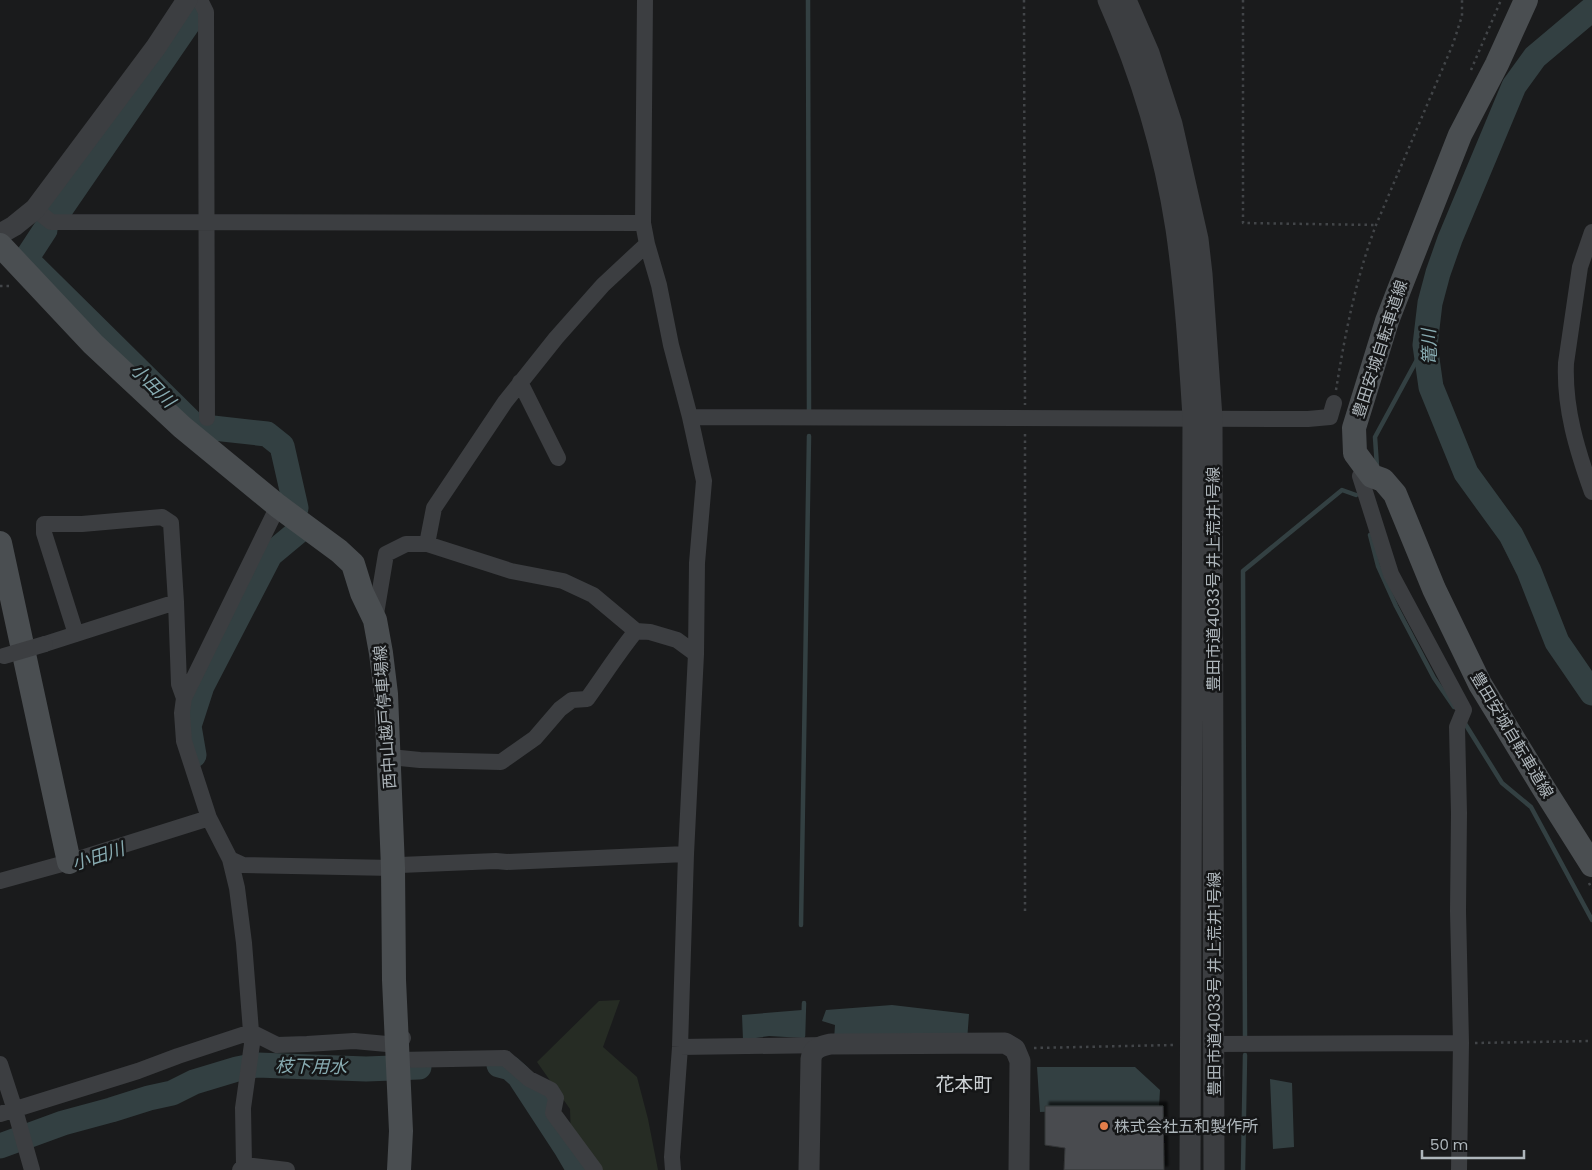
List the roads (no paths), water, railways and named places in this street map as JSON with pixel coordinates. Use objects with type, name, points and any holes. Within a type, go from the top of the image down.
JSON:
[{"type":"main road","name":"豊田安城自転車道線","points":[[1526,0],[1497,64],[1460,136],[1399,290],[1354,428],[1356,453],[1372,476],[1383,480],[1395,494],[1434,588],[1480,684],[1592,865]]},
{"type":"main road","name":"西中山越戸停車場線","points":[[0,245],[62,312],[132,381],[195,439],[250,481],[278,506],[332,546],[352,564],[362,593],[375,620],[383,670],[390,758],[394,980],[400,1053],[401,1131],[399,1170]]},
{"type":"main road","points":[[0,543],[69,862]]},
{"type":"street","points":[[0,234],[14,226],[35,209],[156,47],[187,0]]},
{"type":"street","points":[[200,0],[206,12],[207,418]]},
{"type":"street","points":[[645,0],[643,223],[659,284],[671,345],[704,481],[697,563],[696,654],[686,854],[680,1047],[672,1157],[673,1170]]},
{"type":"street","name":"豊田市道4033号 井上荒井1号線","points":[[1108,0],[1130,53],[1141,87],[1168,186],[1176,227],[1202,418],[1214,1044],[1214,1170]]},
{"type":"street","name":"豊田市道4033号 井上荒井1号線","points":[[1126,0],[1149,53],[1172,124],[1198,240],[1202,274],[1202,418],[1190,1045],[1190,1170]]},
{"type":"street","points":[[35,209],[50,222],[643,223]]},
{"type":"street","points":[[1592,232],[1580,266],[1565,378],[1569,417],[1576,446],[1592,492]]},
{"type":"street","points":[[427,544],[434,508],[488,426],[520,382],[603,285],[647,244]]},
{"type":"street","points":[[520,382],[558,458]]},
{"type":"street","points":[[690,417],[1308,419],[1330,418],[1334,403]]},
{"type":"street","points":[[1360,476],[1391,574],[1464,710],[1457,727],[1461,1043],[1459,1170]]},
{"type":"street","points":[[278,506],[184,698],[182,713],[184,741],[210,818],[230,858],[237,888],[244,943],[251,1032],[251,1055],[243,1108],[242,1168],[287,1170]]},
{"type":"street","points":[[76,634],[44,533],[44,524],[82,524],[162,517],[171,523],[179,684],[184,698]]},
{"type":"street","points":[[375,620],[386,554],[406,544],[427,544],[511,571],[563,580],[594,595],[636,631],[650,632],[677,640],[696,654]]},
{"type":"street","points":[[2,657],[176,602]]},
{"type":"street","points":[[390,758],[500,762],[535,738],[560,709],[572,700],[587,699],[618,653],[636,631]]},
{"type":"street","points":[[0,881],[69,862],[210,818]]},
{"type":"street","points":[[230,858],[243,865],[393,868],[400,865],[686,854]]},
{"type":"street","points":[[12,1116],[85,1087],[251,1032],[277,1045],[354,1041],[400,1053],[505,1058],[530,1079],[551,1090],[556,1098],[554,1113],[595,1170]]},
{"type":"street","points":[[680,1047],[1005,1043],[1018,1052],[1020,1062],[1019,1170]]},
{"type":"street","points":[[1214,1044],[1461,1043]]},
{"type":"street","points":[[809,1170],[810,1059],[816,1049],[826,1045]]},
{"type":"street","points":[[0,1064],[12,1116],[25,1143],[32,1170]]},
{"type":"waterway","points":[[808,0],[809,411]]},
{"type":"waterway","name":"篭川","points":[[1592,9],[1535,57],[1514,86],[1450,239],[1438,273],[1430,303],[1425,345],[1431,387],[1466,473],[1511,535],[1529,571],[1557,642],[1592,693]]},
{"type":"waterway","name":"小田川","points":[[58,213],[196,12]]},
{"type":"waterway","name":"小田川","points":[[45,230],[26,259],[195,426],[267,434],[282,446],[296,508]]},
{"type":"waterway","points":[[1377,467],[1375,437],[1425,345]]},
{"type":"waterway","points":[[801,925],[809,436]]},
{"type":"waterway","points":[[1245,1037],[1243,571],[1342,490],[1356,495]]},
{"type":"waterway","name":"小田川","points":[[194,755],[189,726],[202,686],[270,555],[300,530]]},
{"type":"waterway","points":[[1370,535],[1378,566],[1396,606],[1434,678],[1454,707]]},
{"type":"waterway","points":[[1464,722],[1502,783],[1531,807],[1592,920]]},
{"type":"waterway","points":[[803,1036],[804,1003]]},
{"type":"waterway","points":[[1243,1170],[1245,1055]]},
{"type":"waterway","name":"枝下用水","points":[[0,1146],[63,1123],[172,1093],[194,1082],[257,1065],[366,1069],[419,1067]]},
{"type":"waterway","name":"枝下用水","points":[[499,1065],[510,1068],[519,1076],[579,1170]]},
{"type":"place","name":"株式会社五和製作所","points":[[1104,1126]]},
{"type":"district","name":"花本町","points":[[964,1084]]}]
